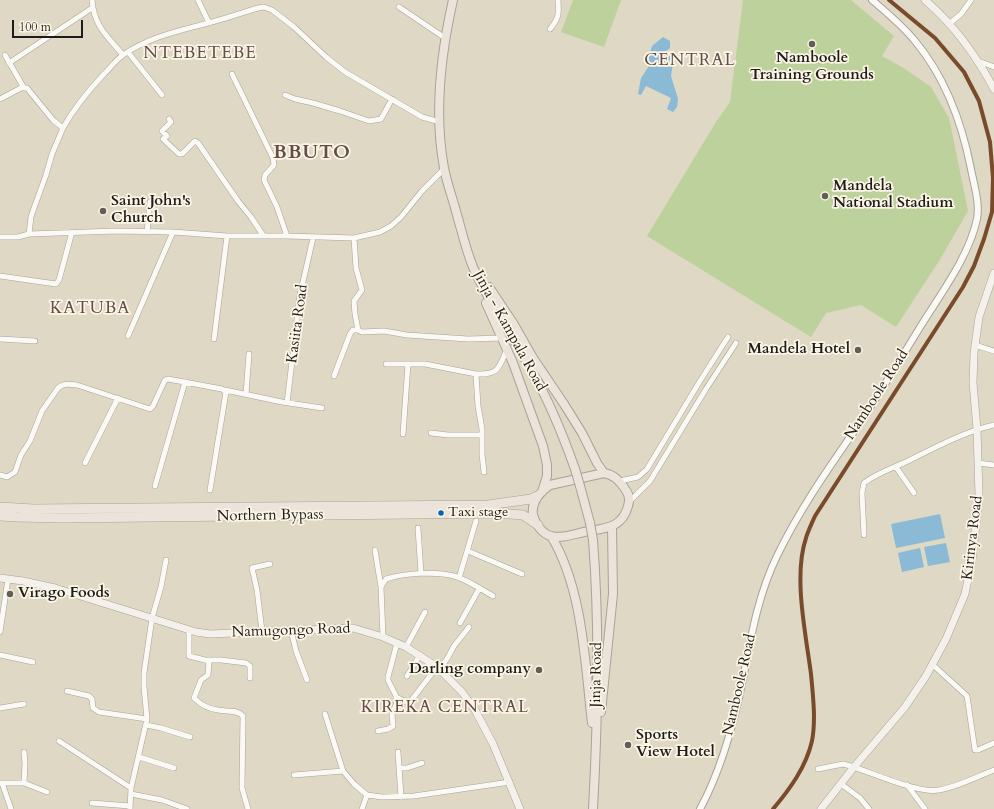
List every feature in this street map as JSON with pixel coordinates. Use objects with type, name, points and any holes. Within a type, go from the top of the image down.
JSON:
[{"type":"highway","name":"Jinja - Kampala Road","points":[[453,0],[445,38],[441,88],[440,122],[444,169],[473,266],[492,304],[531,370],[550,408],[575,469],[580,486]]},
{"type":"highway","points":[[473,266],[480,290],[516,369],[543,446],[547,464],[547,476],[533,511],[538,525],[546,534],[551,536],[563,536],[612,526],[626,514],[629,502],[628,493],[620,481],[614,476],[604,473],[550,485],[540,494]]},
{"type":"highway","points":[[473,266],[513,323],[533,358],[582,433],[604,473]]},
{"type":"highway","name":"Jinja Road","points":[[580,486],[593,540],[597,592],[598,633],[596,754],[593,809]]},
{"type":"highway","name":"Northern Bypass","points":[[0,507],[40,509],[488,505],[531,499],[540,494]]},
{"type":"highway","name":"Northern Bypass","points":[[0,516],[71,518],[497,513],[523,515],[538,525]]},
{"type":"highway","points":[[596,754],[612,610],[612,526]]},
{"type":"highway","points":[[551,536],[557,545],[570,582],[580,620],[596,754]]},
{"type":"main road","points":[[926,0],[964,41],[994,89]]},
{"type":"main road","name":"Kirinya Road","points":[[821,809],[854,767],[905,707],[933,665],[946,639],[964,594],[969,578],[976,534],[979,496],[977,429],[973,383],[975,344],[979,317],[991,289],[994,273]]},
{"type":"main road","name":"Namugongo Road","points":[[0,578],[8,578],[55,588],[189,631],[210,634],[353,628],[397,643],[420,655],[438,668],[462,692],[475,710],[493,744],[520,809]]},
{"type":"street","points":[[92,0],[94,18],[99,26],[126,53],[162,96]]},
{"type":"street","points":[[198,0],[210,23]]},
{"type":"street","points":[[550,29],[557,21],[558,0]]},
{"type":"street","name":"Namboole Road","points":[[700,809],[713,782],[726,743],[742,682],[757,609],[775,558],[808,498],[866,414],[955,271],[968,244],[977,217],[978,206],[966,149],[953,106],[946,89],[914,39],[872,0]]},
{"type":"street","points":[[949,24],[961,14],[971,0]]},
{"type":"street","points":[[399,7],[445,38]]},
{"type":"street","points":[[9,63],[92,8]]},
{"type":"street","points":[[28,234],[30,217],[46,175],[52,154],[63,128],[72,112],[86,94],[117,60],[126,53],[148,41],[165,34],[210,23],[258,8],[268,8],[294,27],[326,58],[345,72],[422,117],[440,122]]},
{"type":"street","points":[[5,55],[24,88]]},
{"type":"street","points":[[977,61],[994,66]]},
{"type":"street","points":[[232,74],[273,158],[274,165],[265,175],[264,180],[277,206],[287,236]]},
{"type":"street","points":[[0,99],[24,88],[29,89],[53,120],[63,128]]},
{"type":"street","points":[[285,95],[295,100],[313,103],[369,121],[380,119],[392,99]]},
{"type":"street","points":[[169,119],[171,122],[162,131],[167,136],[163,139],[179,154],[182,154],[195,141],[198,143],[263,235]]},
{"type":"street","points":[[0,237],[72,232],[173,232],[226,236],[263,235],[313,238],[354,238],[380,232],[391,226],[444,169]]},
{"type":"street","points":[[147,232],[150,202]]},
{"type":"street","points":[[0,276],[56,284],[59,280],[72,232]]},
{"type":"street","points":[[128,336],[173,232]]},
{"type":"street","points":[[214,339],[226,236]]},
{"type":"street","name":"Kasiita Road","points":[[287,403],[300,295],[313,238]]},
{"type":"street","points":[[354,238],[356,268],[362,290],[354,301],[358,330]]},
{"type":"street","points":[[334,376],[350,334],[353,330],[362,332],[384,331],[468,339],[503,338]]},
{"type":"street","points":[[620,481],[638,477],[647,469],[728,337]]},
{"type":"street","points":[[0,339],[35,341]]},
{"type":"street","points":[[629,502],[650,482],[706,388],[736,343]]},
{"type":"street","points":[[975,344],[994,351]]},
{"type":"street","points":[[386,364],[425,364],[476,374],[493,373],[497,371],[507,349]]},
{"type":"street","points":[[246,394],[249,354]]},
{"type":"street","points":[[403,434],[408,364]]},
{"type":"street","points":[[476,374],[484,472]]},
{"type":"street","points":[[0,475],[6,477],[15,472],[21,455],[30,441],[42,411],[60,385],[77,385],[150,409],[153,406],[165,380],[168,379],[287,403],[322,408]]},
{"type":"street","points":[[155,486],[185,382]]},
{"type":"street","points":[[210,490],[218,432],[225,399],[225,390]]},
{"type":"street","points":[[85,463],[118,398]]},
{"type":"street","points":[[864,535],[862,493],[864,483],[886,470],[896,467],[936,446],[977,429],[994,425]]},
{"type":"street","points":[[431,433],[457,436],[482,435]]},
{"type":"street","points":[[978,463],[994,466]]},
{"type":"street","points":[[896,467],[914,493]]},
{"type":"street","points":[[459,578],[476,521]]},
{"type":"street","points":[[418,528],[421,573]]},
{"type":"street","points":[[375,550],[381,587],[383,637]]},
{"type":"street","points":[[468,550],[522,574]]},
{"type":"street","points":[[92,803],[130,808],[131,788],[146,722],[144,673],[152,618],[161,587],[166,560]]},
{"type":"street","points":[[262,631],[257,590],[252,568],[270,564]]},
{"type":"street","points":[[381,587],[386,579],[398,575],[421,573],[452,575],[493,596]]},
{"type":"street","points":[[0,632],[8,578]]},
{"type":"street","points":[[460,623],[479,589]]},
{"type":"street","points":[[406,647],[425,612]]},
{"type":"street","points":[[396,697],[408,703],[410,702],[447,659],[454,646],[469,627]]},
{"type":"street","points":[[292,630],[296,651],[307,680]]},
{"type":"street","points":[[189,631],[189,656],[208,660],[246,663],[250,666],[250,678]]},
{"type":"street","points":[[378,730],[388,729],[393,726],[392,714],[398,700],[388,680],[397,643]]},
{"type":"street","points":[[0,655],[33,662]]},
{"type":"street","points":[[407,676],[420,655]]},
{"type":"street","points":[[208,660],[208,674],[201,680],[194,698],[198,702],[216,710],[239,712],[243,716],[241,784],[248,809]]},
{"type":"street","points":[[933,665],[969,699],[975,750],[994,743]]},
{"type":"street","points":[[67,691],[89,696],[92,699],[93,708],[100,712],[146,722],[190,737]]},
{"type":"street","points":[[0,708],[24,704]]},
{"type":"street","points":[[325,714],[343,771],[354,784],[367,795],[401,797],[510,782]]},
{"type":"street","points":[[59,741],[131,788]]},
{"type":"street","points":[[24,752],[26,763],[24,784]]},
{"type":"street","points":[[398,752],[401,797]]},
{"type":"street","points":[[139,757],[174,768]]},
{"type":"street","points":[[399,768],[408,768],[422,763]]},
{"type":"street","points":[[818,769],[843,764],[907,785],[928,790],[946,788],[994,770]]},
{"type":"street","points":[[294,775],[343,771]]},
{"type":"street","points":[[10,809],[1,783],[24,784],[47,792]]},
{"type":"street","points":[[841,784],[860,798],[869,809]]},
{"type":"street","points":[[907,785],[925,809]]},
{"type":"street","points":[[131,794],[162,800],[187,809]]},
{"type":"street","points":[[362,809],[367,795]]},
{"type":"green space","points":[[573,0],[621,0],[604,47],[561,32]]},
{"type":"green space","points":[[743,0],[851,0],[894,36],[882,56],[902,67],[931,87],[949,118],[968,211],[939,261],[896,327],[861,305],[826,313],[811,337],[647,236],[716,122],[730,102]]},
{"type":"water","points":[[663,37],[670,41],[670,48],[666,51],[669,56],[674,56],[671,76],[678,99],[677,107],[673,112],[667,109],[671,98],[646,86],[641,95],[638,94],[641,78],[649,66],[649,55],[652,46]]},
{"type":"water","points":[[940,514],[945,538],[896,548],[891,524]]},
{"type":"water","points":[[946,543],[950,562],[928,566],[924,547]]},
{"type":"water","points":[[920,548],[924,567],[902,572],[898,553]]},
{"type":"transit line","points":[[773,809],[802,769],[809,751],[813,733],[813,691],[804,624],[801,587],[802,553],[806,538],[815,516],[963,287],[974,266],[992,212],[993,178],[990,142],[979,101],[964,72],[935,38],[889,0]]},
{"type":"place","name":"Namboole Training Grounds","points":[[812,44]]},
{"type":"place","name":"Mandela National Stadium","points":[[825,196]]},
{"type":"place","name":"Saint John's Church","points":[[103,211]]},
{"type":"place","name":"Mandela Hotel","points":[[858,350]]},
{"type":"place","name":"Taxi stage","points":[[441,513]]},
{"type":"place","name":"Virago Foods","points":[[10,594]]},
{"type":"place","name":"Darling company","points":[[539,670]]},
{"type":"place","name":"Sports View Hotel","points":[[628,745]]},
{"type":"district","name":"NTEBETEBE","points":[[200,54]]},
{"type":"district","name":"CENTRAL","points":[[690,61]]},
{"type":"district","name":"BBUTO","points":[[312,154]]},
{"type":"district","name":"KATUBA","points":[[90,309]]},
{"type":"district","name":"KIREKA CENTRAL","points":[[445,708]]}]
